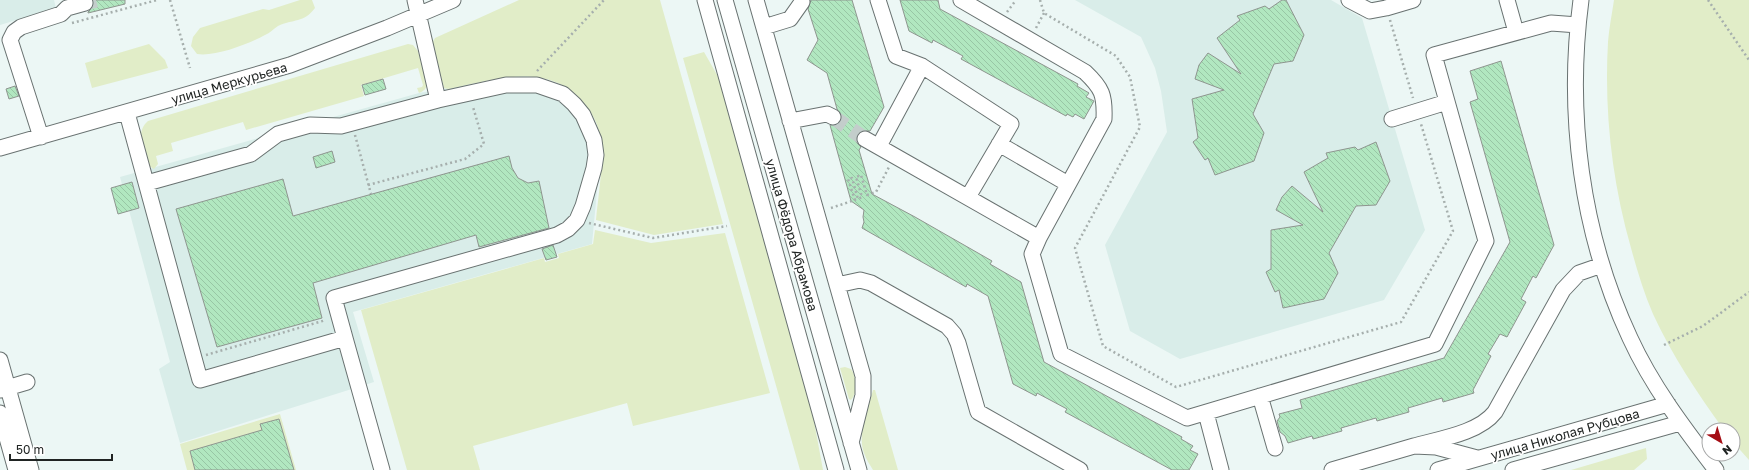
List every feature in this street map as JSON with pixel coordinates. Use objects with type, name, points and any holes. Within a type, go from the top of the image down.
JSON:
[{"type":"street","points":[[415,0],[438,100]]},
{"type":"street","name":"улица Меркурьева","points":[[0,148],[127,113],[290,65],[419,15],[452,0]]},
{"type":"street","name":"улица Фёдора Абрамова","points":[[705,0],[836,470]]},
{"type":"street","name":"улица Фёдора Абрамова","points":[[725,0],[859,470]]},
{"type":"street","points":[[756,0],[863,376],[863,395],[851,444]]},
{"type":"street","points":[[878,0],[896,56],[922,66],[1011,124],[968,197]]},
{"type":"street","points":[[961,0],[1085,72],[1098,85],[1105,102],[1104,119],[1039,238],[1032,254],[1061,354],[1187,418],[1435,344],[1486,241],[1434,56],[1551,23],[1578,25]]},
{"type":"street","points":[[1349,0],[1370,11],[1413,0]]},
{"type":"street","points":[[1507,0],[1516,32]]},
{"type":"street","points":[[1581,0],[1578,25],[1575,86],[1577,135],[1583,182],[1591,224],[1602,265],[1615,303],[1630,338],[1646,368],[1680,423],[1716,470]]},
{"type":"street","points":[[764,27],[790,19],[802,2]]},
{"type":"street","points":[[41,137],[10,40],[14,32],[21,27],[62,14],[65,4],[85,3]]},
{"type":"street","points":[[879,146],[922,66]]},
{"type":"street","points":[[147,183],[251,154],[278,134],[310,125],[341,126],[438,100],[506,85],[537,85],[563,94],[579,109],[590,127],[596,155],[583,206],[577,220],[568,229],[557,235],[334,298],[382,470]]},
{"type":"street","points":[[1392,119],[1447,102]]},
{"type":"street","points":[[127,113],[200,380],[345,338]]},
{"type":"street","points":[[790,121],[827,114],[833,117]]},
{"type":"street","points":[[865,140],[895,155],[1039,238]]},
{"type":"street","points":[[999,144],[1068,184]]},
{"type":"street","points":[[1332,470],[1477,427],[1489,420],[1495,412],[1563,290],[1579,273],[1602,265]]},
{"type":"street","points":[[837,285],[860,280],[871,283],[947,326],[954,334],[958,343],[978,412],[1080,470]]},
{"type":"street","points":[[0,360],[4,388],[31,470]]},
{"type":"street","points":[[4,388],[27,382]]},
{"type":"street","points":[[1260,396],[1275,448]]},
{"type":"street","name":"улица Николая Рубцова","points":[[1438,470],[1668,404]]},
{"type":"street","points":[[0,412],[16,470]]},
{"type":"street","points":[[1206,413],[1221,470]]},
{"type":"street","name":"улица Николая Рубцова","points":[[1514,470],[1680,423]]},
{"type":"street","points":[[1414,446],[1436,447],[1478,458]]},
{"type":"path","points":[[68,24],[157,0]]},
{"type":"path","points":[[170,0],[190,68]]},
{"type":"path","points":[[525,84],[604,0]]},
{"type":"path","points":[[1040,0],[1044,13],[1116,56],[1130,77],[1140,127],[1075,248],[1103,346],[1176,387],[1401,322],[1453,231],[1386,8]]},
{"type":"path","points":[[1708,0],[1749,60]]},
{"type":"path","points":[[368,185],[465,159],[484,144],[469,93]]},
{"type":"path","points":[[352,123],[371,194]]},
{"type":"path","points":[[831,208],[855,200],[848,179],[852,178],[858,199],[862,197],[856,176],[861,175],[867,195],[876,192],[895,155]]},
{"type":"path","points":[[577,220],[653,238],[727,226]]},
{"type":"path","points":[[1664,345],[1703,326],[1749,292]]},
{"type":"path","points":[[194,358],[339,316]]},
{"type":"shaded area","points":[[0,0],[54,0],[56,8],[0,25]]},
{"type":"shaded area","points":[[1075,0],[1331,0],[1362,18],[1425,230],[1384,300],[1180,359],[1130,331],[1105,245],[1167,132],[1161,91],[1155,68],[1141,37]]},
{"type":"shaded area","points":[[520,76],[537,77],[565,87],[577,95],[588,108],[595,121],[600,135],[601,148],[592,244],[353,312],[374,382],[180,443],[159,369],[170,362],[120,177],[419,93]]},
{"type":"green space","points":[[300,0],[312,0],[315,8],[311,13],[302,18],[278,26],[267,34],[250,42],[213,54],[197,54],[191,46],[193,37],[200,28],[263,9],[269,10]]},
{"type":"green space","points":[[519,0],[660,0],[723,224],[654,235],[596,220],[602,155],[598,126],[582,101],[568,89],[553,81],[536,77],[501,78],[448,89],[444,88],[432,43],[435,38]]},
{"type":"green space","points":[[1614,0],[1749,0],[1749,460],[1741,451],[1741,422],[1718,422],[1695,388],[1660,329],[1644,290],[1624,223],[1614,172],[1607,94],[1608,42]]},
{"type":"green space","points":[[149,44],[165,60],[168,68],[92,88],[85,63]]},
{"type":"green space","points":[[408,44],[413,45],[418,51],[427,84],[425,89],[419,93],[417,88],[422,87],[423,85],[418,68],[361,85],[364,96],[246,130],[243,122],[171,143],[173,151],[156,156],[158,164],[154,169],[149,166],[141,142],[142,131],[148,121]]},
{"type":"green space","points":[[704,52],[720,80],[809,394],[823,470],[800,470],[683,58]]},
{"type":"green space","points":[[595,230],[651,243],[725,233],[770,393],[633,426],[627,403],[473,446],[480,470],[407,470],[361,310],[544,258],[545,262],[559,258],[558,254],[593,244]]},
{"type":"green space","points":[[845,367],[851,369],[855,376],[856,389],[851,400],[849,399],[840,368]]},
{"type":"green space","points":[[873,390],[875,390],[898,470],[873,470],[864,453],[862,446],[862,430]]},
{"type":"green space","points":[[280,414],[296,470],[187,470],[180,444]]},
{"type":"green space","points":[[1646,448],[1647,459],[1634,470],[1571,470]]},
{"type":"building","points":[[93,0],[125,0],[125,4],[88,13],[94,6]]},
{"type":"building","points":[[811,0],[852,0],[884,107],[870,131],[861,131],[856,139],[857,143],[861,147],[859,150],[872,194],[992,261],[990,264],[1021,282],[1044,362],[1182,437],[1181,439],[1193,446],[1190,450],[1198,454],[1189,470],[1172,470],[1065,412],[1067,409],[1037,393],[1036,396],[1013,384],[988,296],[967,284],[966,287],[862,228],[864,222],[864,210],[851,201],[830,125],[838,124],[842,116],[837,109],[827,73],[807,60],[818,40],[808,9]]},
{"type":"building","points":[[900,0],[938,0],[940,9],[1078,84],[1077,86],[1089,93],[1086,97],[1094,101],[1084,119],[1075,114],[1073,117],[1067,114],[1066,116],[961,59],[963,56],[933,40],[932,43],[909,31]]},
{"type":"building","points":[[1282,0],[1286,0],[1304,35],[1293,61],[1274,64],[1253,114],[1264,133],[1254,161],[1215,175],[1208,158],[1205,160],[1193,142],[1198,138],[1192,99],[1224,90],[1195,79],[1199,65],[1208,53],[1241,74],[1217,38],[1240,20],[1237,16],[1265,6],[1269,9]]},
{"type":"building","points":[[1501,61],[1554,245],[1536,278],[1533,276],[1521,299],[1526,302],[1507,337],[1500,334],[1488,354],[1491,356],[1473,390],[1474,393],[1443,402],[1442,398],[1408,408],[1409,412],[1377,421],[1376,418],[1341,428],[1342,431],[1313,439],[1312,436],[1288,443],[1285,436],[1280,432],[1277,421],[1280,417],[1279,414],[1302,408],[1300,400],[1444,358],[1510,242],[1470,102],[1478,99],[1470,71]]},
{"type":"building","points":[[383,79],[386,89],[365,95],[362,85]]},
{"type":"building","points":[[15,86],[19,96],[9,99],[6,89]]},
{"type":"building","points":[[1376,142],[1390,181],[1376,205],[1356,206],[1329,253],[1338,273],[1324,299],[1283,308],[1279,290],[1275,292],[1266,272],[1271,269],[1271,230],[1303,225],[1276,210],[1282,197],[1292,186],[1323,212],[1304,172],[1328,158],[1326,153],[1355,147],[1358,150]]},
{"type":"building","points":[[332,151],[335,162],[316,168],[313,157]]},
{"type":"building","points":[[509,156],[512,168],[518,178],[528,183],[539,181],[549,228],[479,247],[476,235],[313,283],[322,318],[217,347],[176,209],[283,179],[293,216]]},
{"type":"building","points":[[132,182],[139,208],[118,214],[111,188]]},
{"type":"building","points":[[553,245],[557,257],[546,260],[542,249]]},
{"type":"building","points":[[279,419],[294,470],[195,470],[190,451],[262,430],[260,424]]},
{"type":"tunnel","points":[[85,3],[96,0]]},
{"type":"tunnel","points":[[833,117],[865,139]]}]
